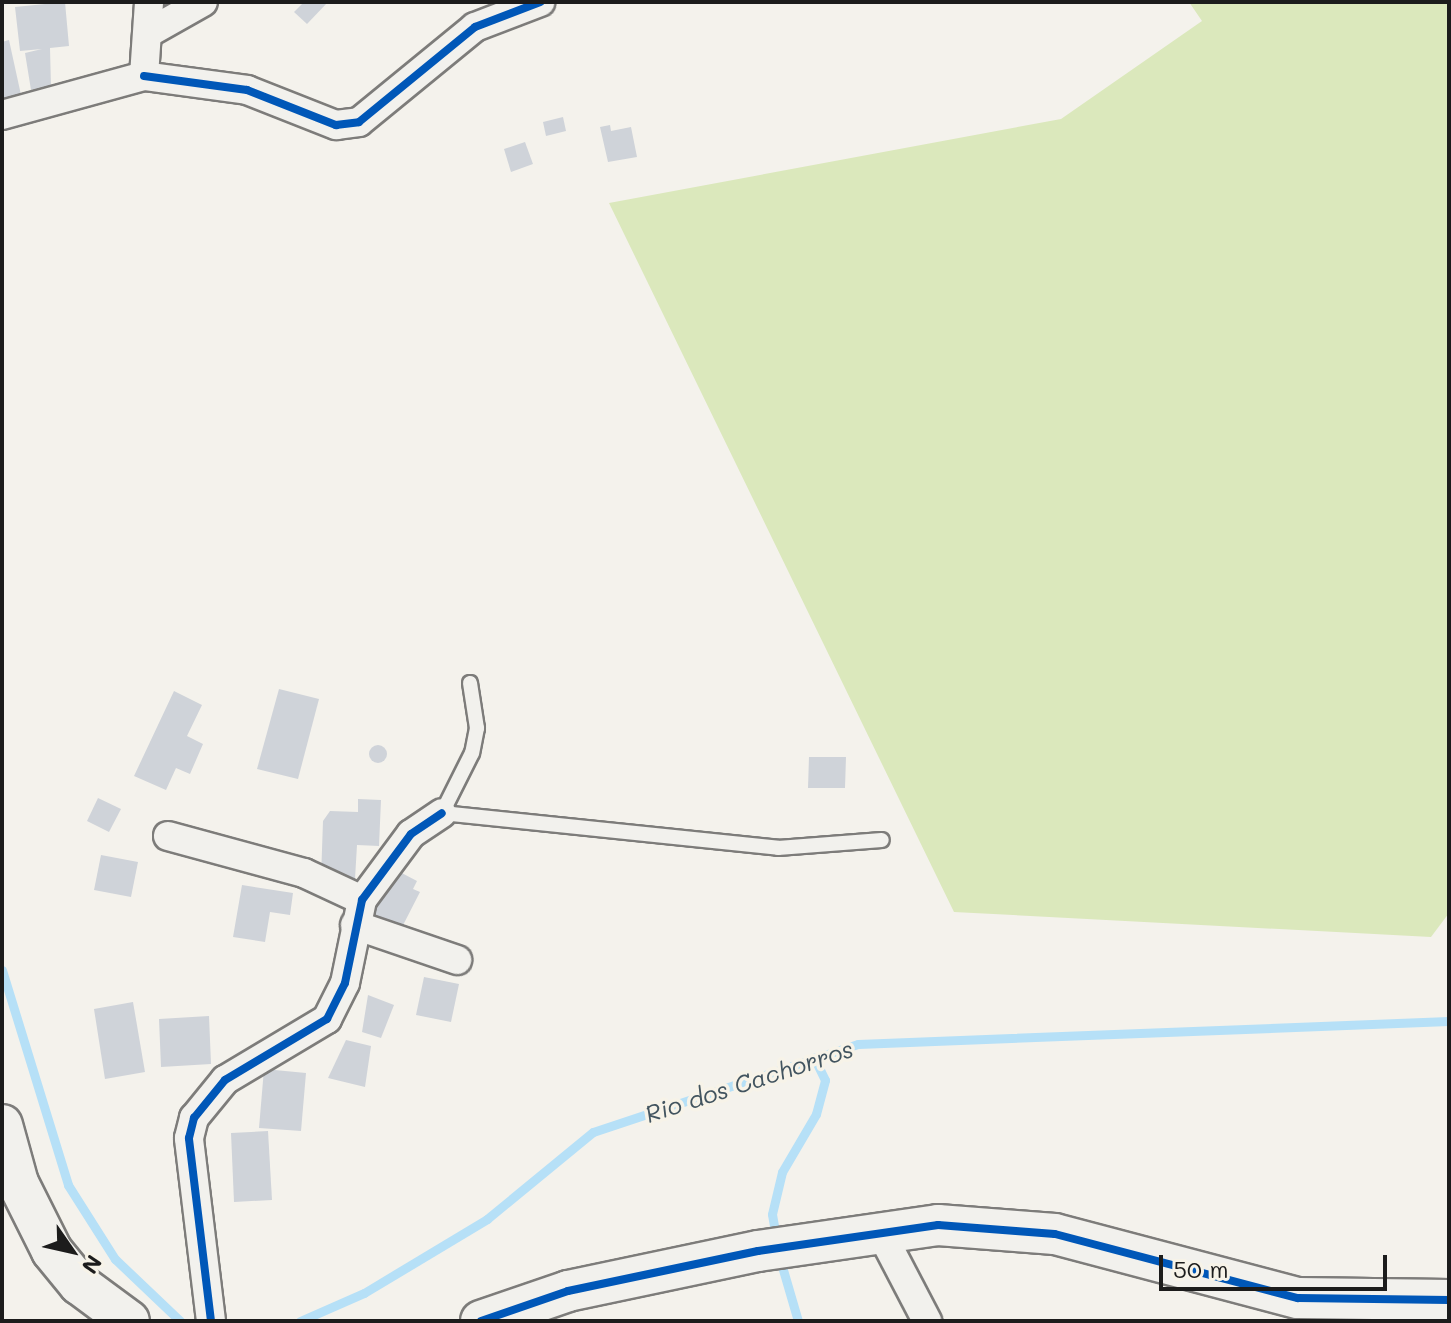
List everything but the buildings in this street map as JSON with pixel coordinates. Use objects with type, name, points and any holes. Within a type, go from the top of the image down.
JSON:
[{"type":"street","points":[[144,76],[149,2]]},
{"type":"street","points":[[148,33],[203,2]]},
{"type":"street","points":[[2,115],[144,76],[247,90],[336,125],[359,122],[475,27],[540,2]]},
{"type":"street","points":[[211,1314],[189,1138],[194,1118],[225,1080],[327,1019],[345,983],[358,913],[411,834],[442,813]]},
{"type":"street","points":[[168,836],[304,873],[358,913],[457,960]]},
{"type":"street","points":[[2,1125],[18,1183],[52,1251],[79,1284],[129,1321]]},
{"type":"street","points":[[481,1321],[568,1291],[773,1249],[880,1231],[978,1225],[1055,1234],[1298,1298],[1449,1300]]},
{"type":"street","points":[[880,1231],[927,1321]]},
{"type":"lane","points":[[470,683],[472,753],[442,813],[790,848],[882,840]]},
{"type":"green space","points":[[1189,2],[1449,2],[1449,913],[1431,937],[954,912],[609,203],[1061,119],[1202,21]]},
{"type":"waterway","name":"Rio dos Cachorros","points":[[2,970],[68,1185],[115,1259],[180,1321]]},
{"type":"waterway","name":"Rio dos Cachorros","points":[[300,1321],[364,1293],[487,1219],[593,1132],[858,1044],[1449,1021]]},
{"type":"waterway","points":[[776,1237],[772,1214],[782,1172],[816,1114],[825,1080],[814,1057]]},
{"type":"waterway","points":[[779,1256],[798,1321]]},
{"type":"cycle path","points":[[144,76],[247,90],[336,125],[359,122],[475,27],[540,2]]},
{"type":"cycle path","points":[[211,1321],[189,1138],[194,1118],[225,1080],[327,1019],[345,983],[362,900],[411,834],[442,813]]},
{"type":"cycle path","points":[[481,1321],[568,1291],[758,1251],[938,1225],[1055,1234],[1298,1298],[1449,1300]]}]
